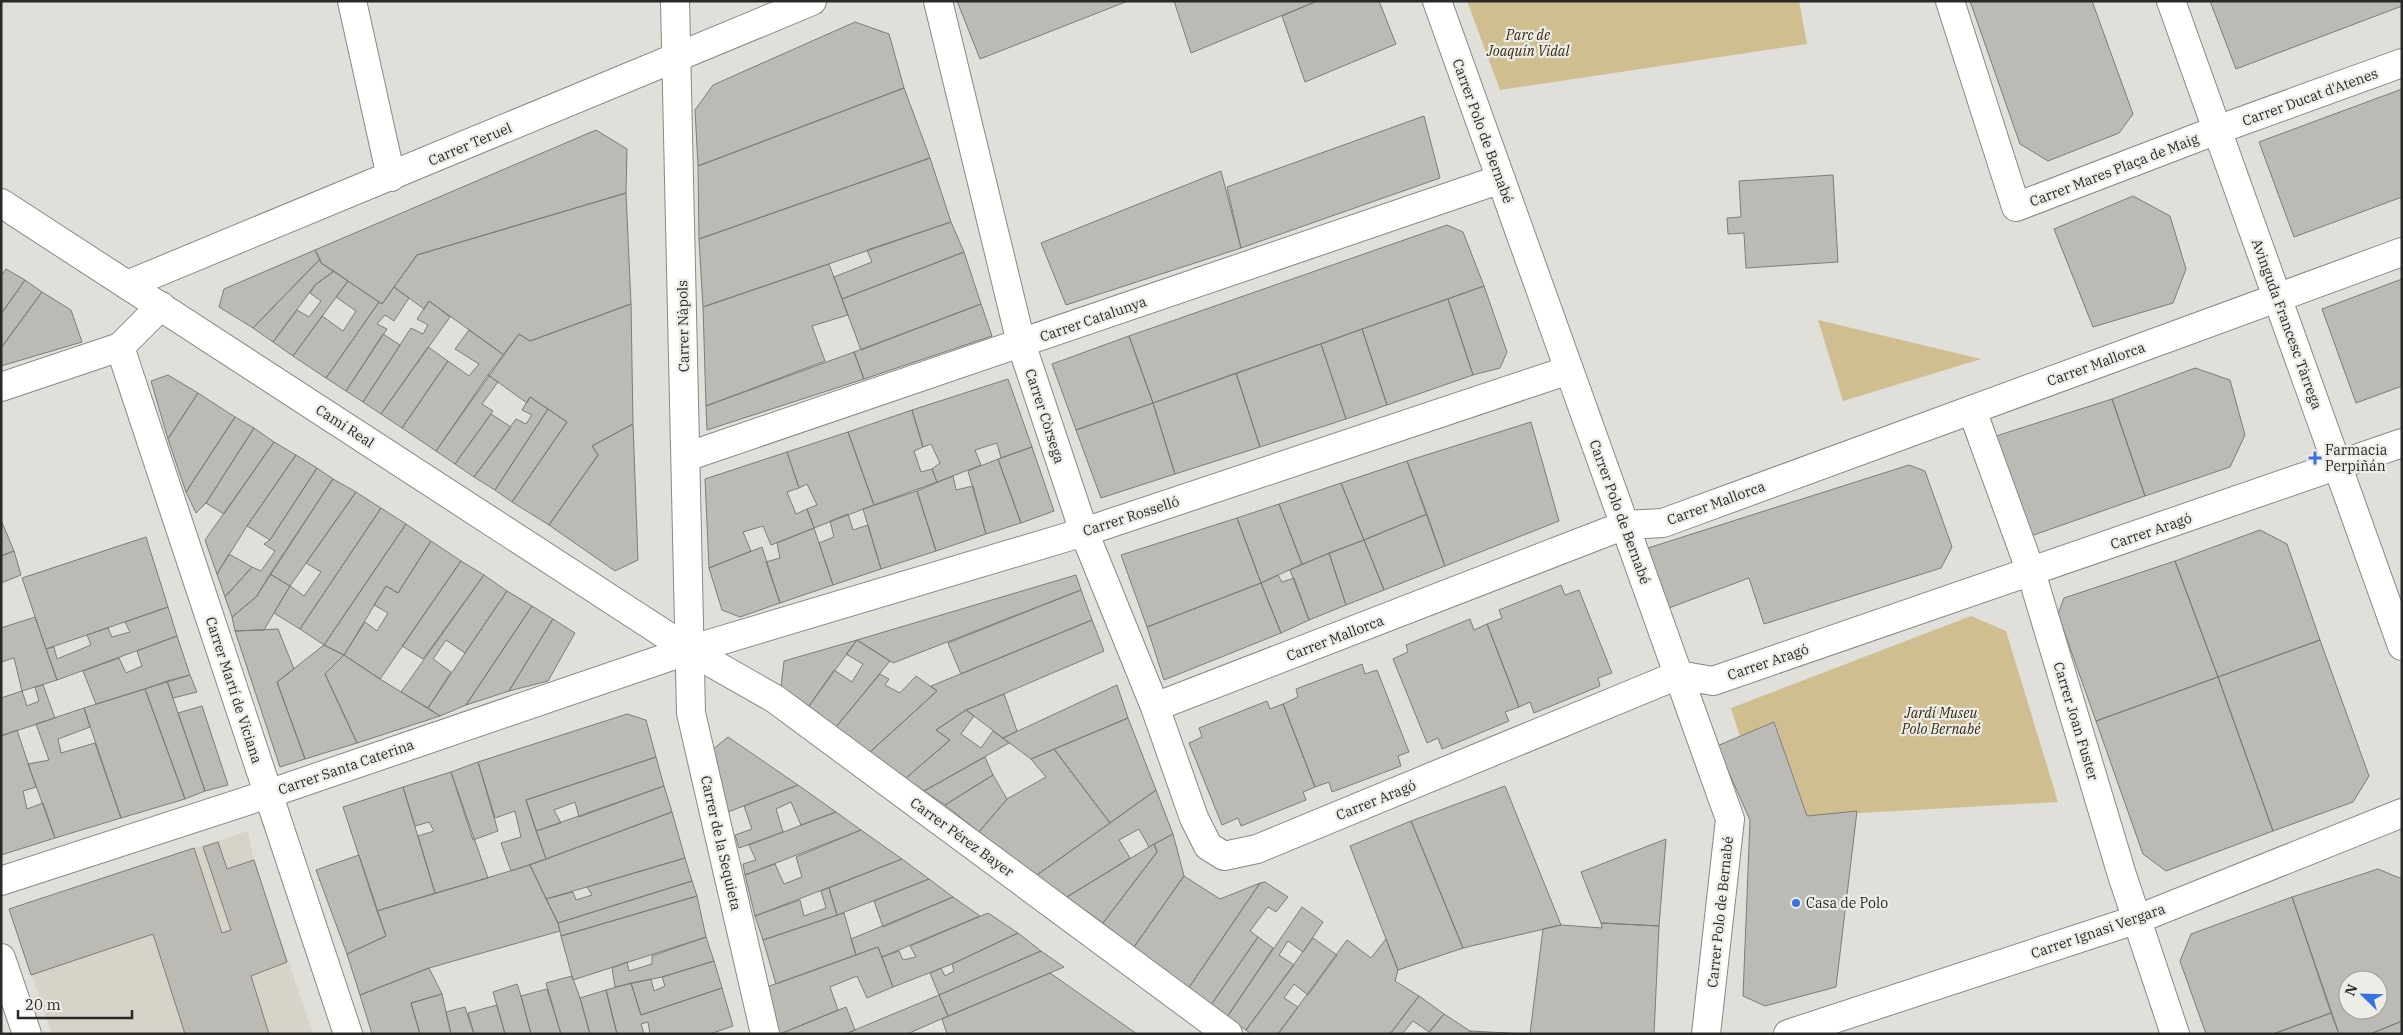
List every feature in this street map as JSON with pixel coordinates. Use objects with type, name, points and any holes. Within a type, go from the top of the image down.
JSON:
[{"type":"street","points":[[352,1],[391,177]]},
{"type":"street","name":"Carrer Nàpols","points":[[675,1],[689,650]]},
{"type":"street","name":"Carrer Teruel","points":[[127,285],[812,1]]},
{"type":"street","name":"Carrer Còrsega","points":[[938,1],[1021,343],[1084,532],[1155,708],[1194,818]]},
{"type":"street","name":"Carrer Polo de Bernabé","points":[[1437,1],[1730,819],[1706,1034]]},
{"type":"street","name":"Carrer Mares Plaça de Maig","points":[[1950,1],[2016,207],[2217,130]]},
{"type":"street","name":"Avinguda Francesc Tàrrega","points":[[2171,1],[2401,640]]},
{"type":"street","name":"Carrer Ducat d'Atenes","points":[[2217,130],[2402,63]]},
{"type":"street","name":"Carrer Catalunya","points":[[686,457],[1501,179]]},
{"type":"street","name":"Camí Real","points":[[1,203],[689,650]]},
{"type":"street","name":"Carrer Mallorca","points":[[1155,708],[1625,525],[1663,523],[2402,252]]},
{"type":"street","points":[[1,387],[120,347],[161,306]]},
{"type":"street","name":"Carrer Martí de Viciana","points":[[120,347],[348,1034]]},
{"type":"street","name":"Carrer Rosselló","points":[[689,650],[1084,532],[1569,370]]},
{"type":"street","name":"Carrer Joan Fuster","points":[[1972,410],[2031,572],[2122,875],[2175,1034]]},
{"type":"street","name":"Carrer Aragó","points":[[1194,818],[1208,846],[1224,856],[1257,849],[1678,675],[1713,681],[2402,443]]},
{"type":"street","name":"Carrer Santa Caterina","points":[[1,881],[268,794],[689,650]]},
{"type":"street","name":"Carrer de la Sequieta","points":[[689,650],[691,713],[765,1034]]},
{"type":"street","name":"Carrer Pérez Bayer","points":[[689,650],[775,699],[1228,1034]]},
{"type":"street","name":"Carrer Ignasi Vergara","points":[[1788,1034],[2138,919],[2402,813]]},
{"type":"street","points":[[1,958],[27,1034]]},
{"type":"shaded area","points":[[248,831],[254,860],[313,1034],[52,1034],[9,909]]},
{"type":"green space","name":"Parc de Joaquín Vidal","points":[[1467,1],[1799,1],[1807,44],[1500,90]]},
{"type":"green space","points":[[1818,320],[1981,359],[1843,401]]},
{"type":"green space","name":"Jardí Museu Polo Bernabé","points":[[1971,616],[2006,631],[2058,802],[1807,816],[1775,723],[1740,737],[1731,708]]},
{"type":"building","points":[[957,1],[1128,1],[980,59]]},
{"type":"building","points":[[1174,1],[1317,1],[1191,53]]},
{"type":"building","points":[[1317,1],[1379,1],[1396,44],[1305,82],[1282,16]]},
{"type":"building","points":[[1970,1],[2092,1],[2133,114],[2119,133],[2048,161],[2020,144]]},
{"type":"building","points":[[2210,1],[2402,1],[2402,6],[2236,69]]},
{"type":"building","points":[[855,22],[889,34],[904,88],[698,166],[695,110],[713,85]]},
{"type":"building","points":[[904,88],[930,158],[699,239],[698,166]]},
{"type":"building","points":[[2402,89],[2402,197],[2294,237],[2259,142]]},
{"type":"building","points":[[1424,116],[1440,178],[1241,248],[1227,187]]},
{"type":"building","points":[[596,130],[627,149],[626,193],[417,255],[382,304],[321,263],[315,250]]},
{"type":"building","points":[[930,158],[951,222],[703,307],[699,239]]},
{"type":"building","points":[[1221,171],[1241,248],[1066,305],[1041,243]]},
{"type":"building","points":[[1833,175],[1838,262],[1746,268],[1744,233],[1728,234],[1727,218],[1741,217],[1739,181]]},
{"type":"building","points":[[626,193],[631,304],[530,341],[519,334],[504,355],[429,301],[424,309],[394,287],[417,255]]},
{"type":"building","points":[[2133,196],[2170,216],[2186,269],[2173,303],[2093,327],[2054,229]]},
{"type":"building","points":[[951,222],[964,252],[842,299],[834,277],[872,262],[867,250]]},
{"type":"building","points":[[1447,225],[1463,232],[1484,286],[1153,403],[1129,336]]},
{"type":"building","points":[[315,250],[320,259],[253,328],[219,307],[224,289]]},
{"type":"building","points":[[964,252],[981,304],[861,350],[842,299]]},
{"type":"building","points":[[320,259],[321,263],[334,271],[315,285],[273,342],[253,328]]},
{"type":"building","points":[[829,264],[848,315],[812,326],[825,361],[706,406],[703,307]]},
{"type":"building","points":[[6,269],[25,280],[1,314],[1,276]]},
{"type":"building","points":[[334,271],[348,281],[293,356],[273,342],[297,310],[309,317],[321,301],[310,293],[315,285]]},
{"type":"building","points":[[2402,279],[2402,386],[2356,403],[2322,309]]},
{"type":"building","points":[[25,280],[42,292],[1,348],[1,314]]},
{"type":"building","points":[[348,281],[379,302],[326,378],[293,356],[322,316],[343,331],[356,311],[336,297]]},
{"type":"building","points":[[1484,286],[1507,352],[1500,368],[1473,375],[1448,299]]},
{"type":"building","points":[[394,287],[409,298],[394,321],[385,315],[377,324],[387,329],[346,391],[326,378],[379,302],[382,304]]},
{"type":"building","points":[[42,292],[71,310],[82,342],[1,366],[1,348]]},
{"type":"building","points":[[1448,299],[1473,375],[1387,405],[1362,329]]},
{"type":"building","points":[[429,301],[450,317],[381,414],[363,402],[411,328],[423,334],[428,325],[417,319]]},
{"type":"building","points":[[631,304],[633,424],[592,446],[598,455],[549,525],[512,502],[567,422],[530,397],[527,403],[488,375],[519,334],[530,341]]},
{"type":"building","points":[[981,304],[992,336],[864,379],[854,352]]},
{"type":"building","points":[[1362,329],[1387,405],[1346,419],[1321,344]]},
{"type":"building","points":[[469,330],[504,355],[436,451],[402,428],[448,361],[469,376],[479,364],[455,349]]},
{"type":"building","points":[[383,334],[400,345],[363,402],[346,391]]},
{"type":"building","points":[[1129,336],[1153,403],[1076,430],[1052,364]]},
{"type":"building","points":[[1321,344],[1346,419],[1260,447],[1236,373]]},
{"type":"building","points":[[428,347],[448,361],[402,428],[381,414]]},
{"type":"building","points":[[854,352],[864,379],[707,430],[706,406]]},
{"type":"building","points":[[2195,368],[2230,380],[2245,435],[2230,467],[2145,496],[2112,399]]},
{"type":"building","points":[[1236,373],[1260,447],[1175,474],[1153,403]]},
{"type":"building","points":[[168,375],[198,393],[168,439],[151,381]]},
{"type":"building","points":[[488,375],[498,382],[482,404],[493,411],[455,464],[436,451]]},
{"type":"building","points":[[1008,379],[1032,447],[1001,458],[997,443],[975,450],[981,465],[937,482],[932,469],[940,463],[931,444],[923,447],[912,410]]},
{"type":"building","points":[[198,393],[235,417],[186,492],[168,439]]},
{"type":"building","points":[[530,397],[548,409],[495,490],[474,477],[516,419],[526,424],[532,415],[522,410]]},
{"type":"building","points":[[2112,399],[2145,496],[2028,537],[1993,437]]},
{"type":"building","points":[[1153,403],[1175,474],[1101,498],[1076,430]]},
{"type":"building","points":[[548,409],[567,422],[512,502],[495,490]]},
{"type":"building","points":[[912,410],[923,447],[914,451],[921,472],[932,469],[937,482],[874,505],[848,432]]},
{"type":"building","points":[[491,414],[511,427],[474,477],[455,464]]},
{"type":"building","points":[[235,417],[254,428],[206,503],[196,513],[186,492]]},
{"type":"building","points":[[1531,422],[1559,521],[1445,566],[1407,461]]},
{"type":"building","points":[[633,424],[638,560],[615,571],[549,525],[598,455],[592,446]]},
{"type":"building","points":[[254,428],[274,442],[224,514],[206,503]]},
{"type":"building","points":[[848,432],[874,505],[814,528],[807,509],[817,505],[807,484],[799,488],[787,452]]},
{"type":"building","points":[[274,442],[296,455],[247,526],[217,574],[205,540]]},
{"type":"building","points":[[1032,447],[1054,511],[1021,523],[998,459]]},
{"type":"building","points":[[787,452],[799,488],[787,492],[796,514],[807,509],[814,528],[771,545],[763,526],[743,532],[751,551],[709,568],[705,479]]},
{"type":"building","points":[[296,455],[317,468],[270,540],[247,526]]},
{"type":"building","points":[[998,459],[1021,523],[986,534],[968,471]]},
{"type":"building","points":[[1407,461],[1427,514],[1364,540],[1341,483]]},
{"type":"building","points":[[1909,465],[1925,471],[1952,547],[1941,568],[1764,624],[1749,578],[1669,608],[1648,548]]},
{"type":"building","points":[[317,468],[333,479],[256,597],[232,617],[225,597],[252,567],[261,571],[275,551],[264,544],[270,540]]},
{"type":"building","points":[[953,476],[956,490],[973,486],[986,534],[936,551],[917,491]]},
{"type":"building","points":[[333,479],[356,492],[290,586],[270,574]]},
{"type":"building","points":[[1341,483],[1364,540],[1302,564],[1279,504]]},
{"type":"building","points":[[917,491],[936,551],[881,569],[863,509]]},
{"type":"building","points":[[356,492],[381,508],[300,629],[274,613],[290,586],[304,596],[321,572],[306,563]]},
{"type":"building","points":[[1279,504],[1302,564],[1261,583],[1237,518]]},
{"type":"building","points":[[381,508],[406,524],[324,645],[300,629]]},
{"type":"building","points":[[848,514],[853,530],[868,525],[881,569],[833,585],[819,543],[834,537],[830,521]]},
{"type":"building","points":[[1427,514],[1445,566],[1384,590],[1364,540]]},
{"type":"building","points":[[1237,518],[1261,583],[1147,627],[1121,555]]},
{"type":"building","points":[[1,520],[14,551],[1,556]]},
{"type":"building","points":[[406,524],[431,541],[398,593],[386,586],[344,655],[324,645]]},
{"type":"building","points":[[814,528],[833,585],[780,603],[766,562],[780,558],[777,543]]},
{"type":"building","points":[[2260,530],[2287,544],[2320,640],[2218,677],[2175,561]]},
{"type":"building","points":[[146,537],[168,607],[46,649],[22,578]]},
{"type":"building","points":[[1364,540],[1384,590],[1346,605],[1329,553]]},
{"type":"building","points":[[431,541],[461,561],[380,679],[344,655],[365,622],[377,631],[388,613],[374,605],[386,586],[398,593]]},
{"type":"building","points":[[762,547],[780,603],[740,617],[722,610],[709,568]]},
{"type":"building","points":[[14,551],[21,575],[1,583],[1,556]]},
{"type":"building","points":[[1329,553],[1346,605],[1309,620],[1290,570]]},
{"type":"building","points":[[229,554],[252,567],[225,597],[217,574]]},
{"type":"building","points":[[461,561],[484,575],[423,659],[402,646]]},
{"type":"building","points":[[2175,561],[2218,677],[2096,721],[2058,614],[2064,598]]},
{"type":"building","points":[[270,574],[290,586],[264,630],[235,631],[232,617],[256,597]]},
{"type":"building","points":[[484,575],[507,591],[465,653],[446,640],[433,659],[451,672],[428,708],[401,692]]},
{"type":"building","points":[[1076,575],[1081,590],[893,663],[857,640]]},
{"type":"building","points":[[1278,575],[1282,582],[1294,578],[1309,620],[1281,633],[1261,583]]},
{"type":"building","points":[[1261,583],[1281,633],[1164,680],[1147,627]]},
{"type":"building","points":[[1561,585],[1565,595],[1579,590],[1612,673],[1598,678],[1600,686],[1534,713],[1530,702],[1519,707],[1487,624],[1502,618],[1499,610]]},
{"type":"building","points":[[1081,590],[1092,620],[961,674],[948,643]]},
{"type":"building","points":[[507,591],[532,606],[466,705],[440,716],[428,708]]},
{"type":"building","points":[[532,606],[553,619],[509,691],[466,705]]},
{"type":"building","points":[[168,607],[177,636],[57,680],[46,649],[54,647],[57,659],[91,645],[87,635],[108,628],[112,637],[130,632],[125,622]]},
{"type":"building","points":[[35,617],[57,680],[22,691],[14,658],[1,662],[1,628]]},
{"type":"building","points":[[553,619],[575,633],[548,681],[509,691]]},
{"type":"building","points":[[1470,619],[1474,630],[1487,624],[1519,707],[1505,712],[1509,721],[1442,749],[1438,738],[1427,743],[1393,659],[1408,652],[1406,645]]},
{"type":"building","points":[[1092,620],[1104,651],[966,710],[936,730],[950,740],[906,778],[870,752],[937,691],[931,686]]},
{"type":"building","points":[[278,629],[294,669],[277,682],[305,759],[280,767],[235,631]]},
{"type":"building","points":[[177,636],[190,675],[96,704],[83,671],[119,658],[126,673],[142,666],[137,651]]},
{"type":"building","points":[[857,640],[809,706],[781,687],[784,661]]},
{"type":"building","points":[[857,640],[890,661],[836,727],[809,706],[834,670],[852,682],[863,664],[846,654]]},
{"type":"building","points":[[2320,640],[2369,776],[2353,802],[2273,831],[2218,677]]},
{"type":"building","points":[[324,645],[344,655],[325,674],[357,743],[305,759],[277,682]]},
{"type":"building","points":[[344,655],[440,716],[357,743],[325,674]]},
{"type":"building","points":[[1362,664],[1365,674],[1377,670],[1409,752],[1398,756],[1401,766],[1332,792],[1329,782],[1315,787],[1283,704],[1298,697],[1296,689]]},
{"type":"building","points":[[880,674],[889,679],[885,685],[900,693],[916,676],[937,691],[870,752],[836,727]]},
{"type":"building","points":[[190,675],[197,692],[173,698],[167,681]]},
{"type":"building","points":[[2218,677],[2273,831],[2166,871],[2143,854],[2096,721]]},
{"type":"building","points":[[167,681],[205,791],[185,799],[145,689]]},
{"type":"building","points":[[43,685],[55,718],[1,736],[1,698],[22,691],[27,706],[39,701],[35,687]]},
{"type":"building","points":[[1117,685],[1128,718],[1031,759],[1003,738]]},
{"type":"building","points":[[145,689],[185,799],[121,818],[84,708]]},
{"type":"building","points":[[1004,694],[1017,731],[1003,738],[966,710]]},
{"type":"building","points":[[1267,701],[1270,709],[1283,704],[1315,787],[1303,792],[1306,800],[1241,826],[1238,818],[1222,825],[1189,743],[1202,737],[1199,728]]},
{"type":"building","points":[[202,706],[228,785],[205,791],[178,713]]},
{"type":"building","points":[[84,708],[90,727],[58,739],[61,753],[95,743],[121,818],[55,838],[28,764],[49,760],[36,724]]},
{"type":"building","points":[[966,710],[974,716],[961,734],[981,748],[993,731],[1009,743],[924,791],[906,778],[950,740],[936,730]]},
{"type":"building","points":[[627,714],[646,720],[656,757],[526,800],[546,859],[511,871],[501,843],[521,837],[515,811],[495,818],[478,762]]},
{"type":"building","points":[[1128,718],[1156,790],[1110,823],[1054,749]]},
{"type":"building","name":"Casa de Polo","points":[[1774,722],[1807,816],[1857,811],[1836,987],[1765,1006],[1743,996],[1750,820],[1717,746]]},
{"type":"building","points":[[17,730],[36,787],[23,791],[27,809],[43,803],[55,838],[1,855],[1,736]]},
{"type":"building","points":[[728,737],[798,785],[728,812],[712,750]]},
{"type":"building","points":[[1054,749],[1110,823],[1037,875],[979,832],[1007,799],[1046,777],[1031,759]]},
{"type":"building","points":[[656,757],[664,786],[579,817],[575,802],[554,810],[561,823],[536,831],[526,800]]},
{"type":"building","points":[[985,757],[993,775],[945,805],[924,791]]},
{"type":"building","points":[[478,762],[498,831],[473,840],[451,772]]},
{"type":"building","points":[[451,772],[488,878],[435,893],[418,836],[434,831],[429,822],[415,826],[403,787]]},
{"type":"building","points":[[993,775],[1007,799],[979,832],[945,805]]},
{"type":"building","points":[[798,785],[836,812],[801,825],[791,802],[776,809],[783,832],[739,848],[735,835],[752,829],[744,806]]},
{"type":"building","points":[[664,786],[672,812],[546,859],[536,831]]},
{"type":"building","points":[[1505,786],[1561,925],[1463,948],[1411,821]]},
{"type":"building","points":[[403,787],[435,893],[377,911],[343,807]]},
{"type":"building","points":[[1156,790],[1173,834],[1149,847],[1139,829],[1119,840],[1130,858],[1067,897],[1037,875]]},
{"type":"building","points":[[672,812],[685,858],[546,899],[530,865]]},
{"type":"building","points":[[836,812],[861,830],[745,875],[743,864],[756,860],[749,845]]},
{"type":"building","points":[[1411,821],[1463,948],[1398,970],[1350,846]]},
{"type":"building","points":[[861,830],[902,859],[755,916],[745,875],[775,864],[784,884],[802,877],[796,857]]},
{"type":"building","points":[[1173,834],[1184,876],[1134,947],[1103,923],[1157,852],[1154,844]]},
{"type":"building","points":[[1666,839],[1659,926],[1601,923],[1581,872]]},
{"type":"building","points":[[218,842],[227,869],[254,860],[287,962],[251,976],[269,1034],[185,1034],[153,934],[31,975],[9,909],[194,848],[222,933],[231,930],[203,847]]},
{"type":"building","points":[[1154,844],[1157,852],[1103,923],[1067,897]]},
{"type":"building","points":[[359,855],[386,936],[347,954],[316,870]]},
{"type":"building","points":[[685,858],[692,881],[558,923],[546,899],[573,892],[576,900],[592,895],[587,887]]},
{"type":"building","points":[[902,859],[929,879],[837,915],[829,888]]},
{"type":"building","points":[[530,865],[560,931],[429,968],[360,995],[347,954],[386,936],[377,911]]},
{"type":"building","points":[[2378,869],[2402,879],[2402,1021],[2370,1034],[2339,1034],[2292,897]]},
{"type":"building","points":[[1184,876],[1220,899],[1260,883],[1188,989],[1134,947]]},
{"type":"building","points":[[929,879],[953,897],[883,927],[874,901]]},
{"type":"building","points":[[692,881],[697,896],[561,936],[558,923]]},
{"type":"building","points":[[1265,882],[1288,897],[1276,912],[1268,907],[1250,931],[1258,937],[1211,1005],[1188,989],[1260,883]]},
{"type":"building","points":[[829,888],[837,915],[763,940],[755,916],[800,900],[804,916],[826,908],[821,891]]},
{"type":"building","points":[[697,896],[706,937],[573,980],[561,936]]},
{"type":"building","points":[[953,897],[980,916],[882,957],[878,947],[856,955],[851,939]]},
{"type":"building","points":[[2292,897],[2331,1013],[2273,1034],[2206,1034],[2180,961],[2191,934]]},
{"type":"building","points":[[1302,907],[1323,922],[1303,952],[1288,941],[1279,955],[1294,965],[1246,1030],[1227,1017]]},
{"type":"building","points":[[844,913],[856,955],[776,984],[763,940]]},
{"type":"building","points":[[988,913],[1018,933],[952,964],[893,987],[882,957],[899,951],[903,960],[916,957],[910,946]]},
{"type":"building","points":[[1601,923],[1659,926],[1654,1034],[1530,1034],[1543,929],[1561,925],[1602,928]]},
{"type":"building","points":[[1018,933],[1041,951],[939,995],[930,973],[941,968],[945,976],[954,971],[952,964]]},
{"type":"building","points":[[706,937],[714,961],[662,977],[615,987],[612,968],[627,962],[629,971],[652,964],[652,956]]},
{"type":"building","points":[[1258,937],[1273,948],[1227,1017],[1211,1005]]},
{"type":"building","points":[[1313,938],[1337,955],[1308,995],[1294,984],[1284,998],[1298,1007],[1278,1034],[1251,1034],[1246,1030]]},
{"type":"building","points":[[1386,939],[1398,970],[1395,981],[1419,996],[1390,1034],[1278,1034],[1347,940],[1371,958]]},
{"type":"building","points":[[878,947],[893,987],[867,998],[857,976],[830,987],[838,1010],[780,1034],[773,1034],[761,989]]},
{"type":"building","points":[[1041,951],[1064,967],[948,1016],[939,995]]},
{"type":"building","points":[[714,961],[722,988],[641,1015],[631,983],[651,979],[654,991],[665,986],[662,977]]},
{"type":"building","points":[[429,968],[442,994],[411,1003],[420,1034],[372,1034],[360,995]]},
{"type":"building","points":[[1050,973],[1137,1034],[947,1034],[942,1019]]},
{"type":"building","points":[[572,976],[590,1034],[561,1034],[546,983]]},
{"type":"building","points":[[631,983],[641,1015],[722,988],[733,1026],[710,1034],[650,1034],[648,1022],[641,1024],[644,1034],[617,1034],[606,990]]},
{"type":"building","points":[[517,984],[531,1034],[505,1034],[493,992]]},
{"type":"building","points":[[547,989],[561,1034],[531,1034],[521,996]]},
{"type":"building","points":[[606,990],[617,1034],[590,1034],[580,998]]},
{"type":"building","points":[[442,994],[451,1034],[420,1034],[411,1003]]},
{"type":"building","points":[[939,995],[948,1016],[907,1034],[845,1034]]},
{"type":"building","points":[[1419,996],[1444,1014],[1429,1032],[1413,1021],[1402,1034],[1390,1034]]},
{"type":"building","points":[[497,1005],[505,1034],[474,1034],[468,1013]]},
{"type":"building","points":[[465,1007],[474,1034],[451,1034],[446,1012]]},
{"type":"building","points":[[846,1007],[855,1030],[845,1034],[780,1034]]},
{"type":"building","points":[[2331,1013],[2339,1034],[2273,1034]]},
{"type":"building","points":[[1444,1014],[1470,1031],[1468,1034],[1428,1034]]},
{"type":"building","points":[[2402,1021],[2402,1034],[2370,1034]]},
{"type":"building","points":[[1470,1031],[1526,1034],[1474,1034]]},
{"type":"place","name":"Farmacia Perpiñán","points":[[2315,458]]},
{"type":"place","name":"Casa de Polo","points":[[1796,903]]}]
